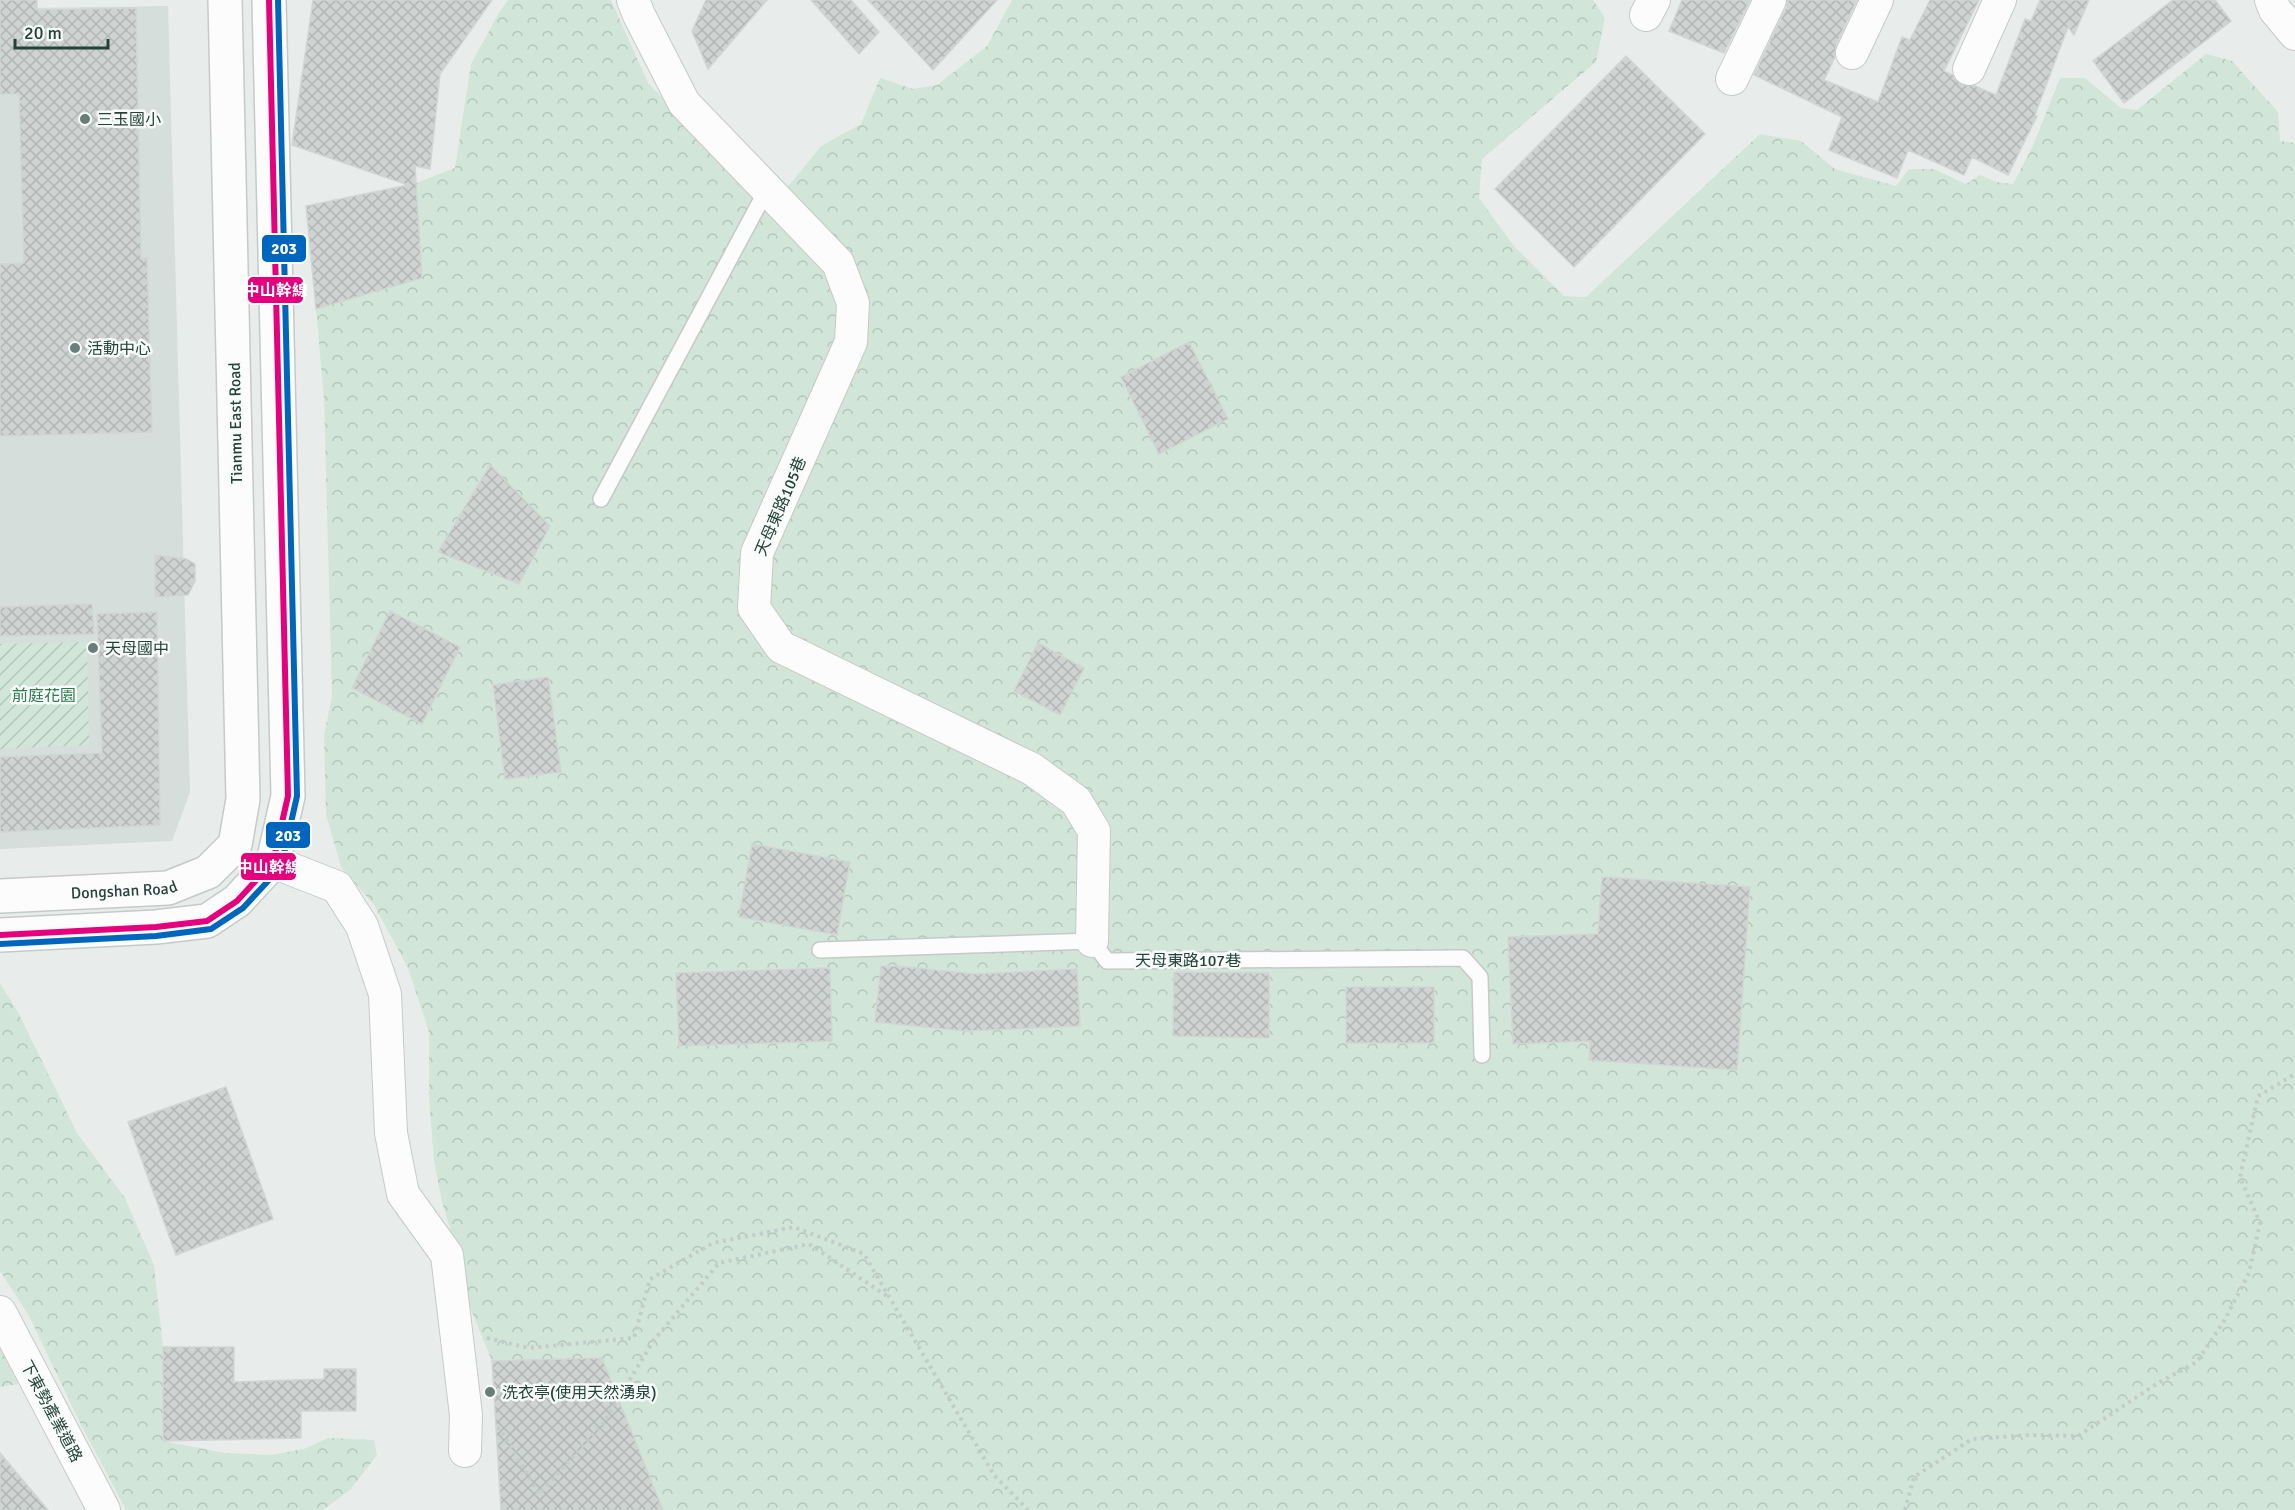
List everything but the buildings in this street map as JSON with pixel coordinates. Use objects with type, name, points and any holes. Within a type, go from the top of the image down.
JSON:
[{"type":"street","name":"Tianmu East Road","points":[[225,0],[243,799],[235,845]]},
{"type":"street","points":[[0,935],[156,927],[207,921],[237,901],[273,862],[288,796],[269,0]]},
{"type":"street","name":"天母東路105巷","points":[[633,0],[684,102],[838,263],[853,303],[851,342],[757,554],[754,608],[781,647],[1032,769],[1076,801],[1094,831],[1092,941]]},
{"type":"street","points":[[1732,79],[1770,0]]},
{"type":"street","points":[[1851,53],[1877,0]]},
{"type":"street","points":[[1969,69],[2000,0]]},
{"type":"street","points":[[2271,0],[2275,10],[2295,34]]},
{"type":"street","name":"Dongshan Road","points":[[0,896],[168,888],[208,872],[235,845]]},
{"type":"street","points":[[273,862],[337,887],[362,926],[385,994],[391,1134],[403,1194],[447,1255],[465,1415],[465,1451]]},
{"type":"street","name":"下東勢產業道路","points":[[0,1312],[104,1510]]},
{"type":"lane","points":[[601,499],[767,189]]},
{"type":"lane","points":[[819,950],[1092,941]]},
{"type":"lane","name":"天母東路107巷","points":[[1092,941],[1107,961],[1463,958],[1480,976],[1482,1055]]},
{"type":"path","points":[[1905,1510],[1914,1478],[1972,1439],[2030,1435],[2078,1436],[2158,1383],[2197,1362],[2224,1321],[2249,1273],[2254,1253],[2260,1223],[2240,1177],[2258,1096],[2295,1074]]},
{"type":"path","points":[[455,1316],[482,1337],[529,1348],[634,1338],[650,1279],[713,1243],[794,1227],[864,1254],[994,1475],[1028,1510]]},
{"type":"path","points":[[465,1415],[500,1429],[539,1494],[604,1422],[654,1340],[719,1263],[809,1244],[891,1299]]},
{"type":"shaded area","name":"天母國中","points":[[0,0],[27,8],[168,6],[190,792],[172,841],[0,849]]},
{"type":"green space","points":[[508,0],[611,0],[648,83],[769,205],[791,183],[821,146],[861,124],[880,78],[913,89],[937,85],[987,46],[1012,0],[1593,0],[1605,18],[1596,62],[1482,159],[1479,198],[1514,246],[1564,296],[1586,297],[1760,134],[1801,141],[1835,169],[1896,186],[1909,169],[1934,169],[1966,184],[1980,175],[1997,182],[2013,184],[2032,148],[2060,78],[2085,78],[2121,108],[2137,110],[2206,54],[2232,61],[2278,112],[2280,141],[2295,143],[2295,1510],[663,1510],[602,1358],[492,1361],[467,1300],[459,1258],[442,1202],[434,1161],[429,1097],[429,1032],[408,968],[374,905],[341,867],[326,814],[324,735],[332,697],[324,399],[316,309],[421,278],[416,183],[455,168],[471,64]]},
{"type":"green space","name":"前庭花園","points":[[87,642],[89,745],[0,749],[0,644]]},
{"type":"green space","points":[[0,983],[19,1014],[77,1133],[125,1198],[154,1265],[163,1347],[163,1441],[225,1453],[271,1455],[304,1449],[328,1438],[374,1440],[377,1455],[351,1489],[323,1510],[126,1510],[78,1419],[29,1316],[0,1271]]},
{"type":"green space","points":[[0,1344],[2,1348],[18,1384],[0,1387]]},
{"type":"transit line","name":"中山幹線","points":[[0,935],[156,927],[207,921],[237,901],[273,862],[288,796],[269,0]]},
{"type":"transit line","name":"203","points":[[0,944],[156,936],[211,929],[243,908],[281,867],[297,796],[278,0]]},
{"type":"place","name":"三玉國小","points":[[85,119]]},
{"type":"place","name":"活動中心","points":[[75,348]]},
{"type":"place","name":"天母國中","points":[[93,648]]},
{"type":"place","name":"洗衣亭(使用天然湧泉)","points":[[490,1392]]}]
